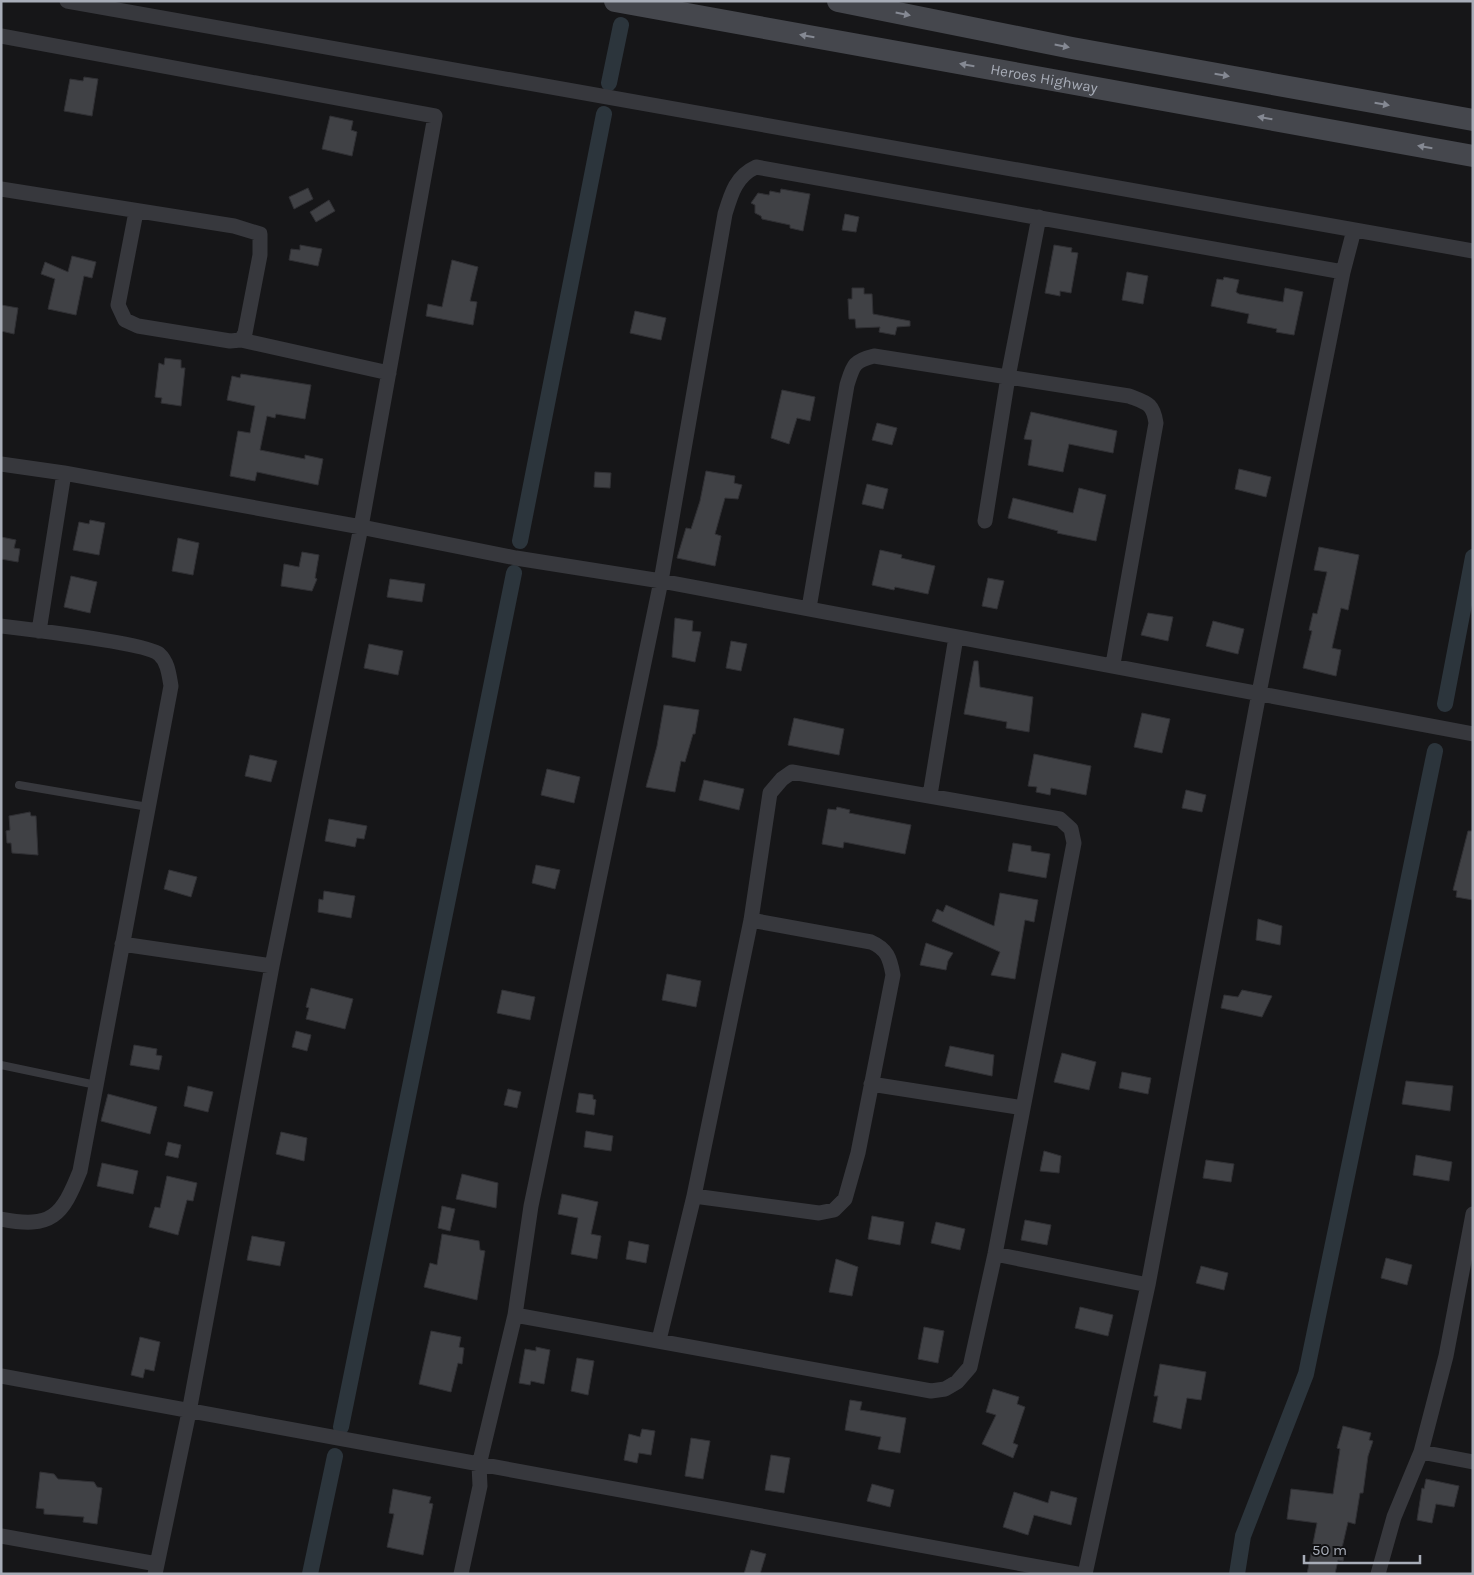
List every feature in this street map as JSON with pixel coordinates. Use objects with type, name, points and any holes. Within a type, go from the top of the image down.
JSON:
[{"type":"main road","name":"Heroes Highway","points":[[615,1],[1473,156]]},
{"type":"main road","points":[[838,1],[1072,48],[1473,120]]},
{"type":"street","points":[[67,1],[1473,251]]},
{"type":"street","points":[[1,36],[435,116],[361,527],[272,966],[189,1412],[156,1569],[1,1536]]},
{"type":"street","points":[[461,1574],[480,1486],[479,1465],[516,1315],[531,1206],[661,581],[725,214],[733,188],[745,172],[756,167],[1343,272]]},
{"type":"street","points":[[1,190],[234,226],[260,234],[260,255],[242,340]]},
{"type":"street","points":[[136,212],[118,305],[125,320],[138,326],[230,341],[242,340],[388,373]]},
{"type":"street","points":[[985,521],[1008,377],[1039,217]]},
{"type":"street","points":[[1086,1574],[1148,1285],[1259,693],[1343,272],[1354,230]]},
{"type":"street","points":[[809,608],[847,385],[853,366],[860,360],[874,356],[1130,396],[1148,404],[1154,411],[1156,423],[1113,664]]},
{"type":"street","points":[[1,464],[64,473],[361,527],[516,558],[661,581],[809,608],[956,637],[1113,664],[1473,734]]},
{"type":"street","points":[[39,631],[64,473]]},
{"type":"street","points":[[1,626],[135,646],[159,654],[167,666],[171,686],[80,1171],[68,1200],[54,1214],[41,1221],[23,1224],[1,1219]]},
{"type":"street","points":[[930,795],[956,637]]},
{"type":"street","points":[[516,1315],[931,1391],[945,1389],[957,1382],[970,1367],[995,1254],[1074,843],[1071,829],[1060,819],[792,772],[782,779],[770,794],[751,920],[694,1196],[659,1340]]},
{"type":"street","points":[[694,1196],[819,1213],[834,1210],[845,1199],[858,1153],[893,976],[890,958],[882,947],[848,936],[751,920]]},
{"type":"street","points":[[122,944],[272,966]]},
{"type":"street","points":[[872,1084],[1023,1108]]},
{"type":"street","points":[[1378,1574],[1394,1517],[1421,1452],[1446,1356],[1473,1214]]},
{"type":"street","points":[[995,1254],[1148,1285]]},
{"type":"street","points":[[1,1376],[1078,1574]]},
{"type":"street","points":[[1421,1452],[1473,1462]]},
{"type":"lane","points":[[19,785],[148,807]]},
{"type":"lane","points":[[1,1065],[96,1085]]},
{"type":"building","points":[[84,77],[98,79],[92,116],[64,111],[70,79],[83,81]]},
{"type":"building","points":[[330,116],[353,121],[351,130],[357,132],[352,156],[322,149]]},
{"type":"building","points":[[308,188],[313,199],[294,209],[289,197]]},
{"type":"building","points":[[781,189],[810,194],[803,231],[790,228],[790,225],[762,219],[761,216],[755,213],[755,205],[751,203],[758,193],[769,195],[770,191],[780,193]]},
{"type":"building","points":[[329,200],[335,211],[316,222],[310,212]]},
{"type":"building","points":[[845,214],[859,217],[856,232],[842,230]]},
{"type":"building","points":[[300,245],[322,249],[318,266],[289,260],[291,249],[300,250]]},
{"type":"building","points":[[1054,245],[1072,248],[1071,252],[1078,253],[1071,293],[1060,291],[1060,296],[1045,293]]},
{"type":"building","points":[[72,256],[96,262],[92,278],[84,276],[76,315],[48,309],[55,279],[41,274],[45,262],[68,272]]},
{"type":"building","points":[[452,260],[478,267],[470,301],[477,302],[473,325],[426,316],[428,304],[442,307]]},
{"type":"building","points":[[1127,272],[1148,276],[1143,304],[1122,300]]},
{"type":"building","points":[[1224,277],[1239,280],[1236,292],[1239,294],[1283,302],[1285,288],[1303,292],[1294,335],[1276,332],[1277,329],[1247,323],[1249,314],[1211,306],[1217,279],[1223,280]]},
{"type":"building","points":[[852,288],[864,288],[864,294],[872,294],[873,314],[910,321],[910,326],[897,327],[895,335],[879,332],[880,327],[856,328],[855,319],[849,319],[848,299],[852,299]]},
{"type":"building","points":[[1,305],[18,308],[14,334],[1,331]]},
{"type":"building","points":[[635,311],[666,318],[661,340],[630,333]]},
{"type":"building","points":[[165,358],[181,360],[181,368],[185,368],[181,406],[161,403],[162,398],[155,397],[159,363],[164,365]]},
{"type":"building","points":[[241,374],[311,385],[305,419],[276,414],[275,418],[267,416],[260,450],[305,459],[305,455],[323,459],[318,485],[257,472],[255,481],[230,476],[238,431],[250,433],[255,406],[227,400],[232,376],[240,378]]},
{"type":"building","points":[[782,390],[815,397],[810,421],[797,418],[789,444],[771,438]]},
{"type":"building","points":[[1031,412],[1117,431],[1113,453],[1069,444],[1063,472],[1028,465],[1032,440],[1024,439]]},
{"type":"building","points":[[877,423],[897,428],[892,445],[872,440]]},
{"type":"building","points":[[1239,469],[1271,477],[1266,497],[1235,489]]},
{"type":"building","points":[[706,471],[735,476],[734,483],[742,485],[738,499],[725,498],[715,534],[721,536],[715,566],[677,558],[686,528],[691,529],[700,501]]},
{"type":"building","points":[[595,472],[611,473],[610,488],[594,487]]},
{"type":"building","points":[[867,484],[888,489],[883,509],[862,504]]},
{"type":"building","points":[[1079,488],[1106,495],[1096,541],[1057,533],[1058,531],[1008,518],[1013,498],[1073,513]]},
{"type":"building","points":[[90,520],[105,523],[99,555],[73,550],[79,522],[89,524]]},
{"type":"building","points":[[1,537],[16,540],[14,548],[20,549],[18,562],[1,559]]},
{"type":"building","points":[[178,538],[199,543],[193,575],[172,571]]},
{"type":"building","points":[[1319,547],[1359,555],[1348,610],[1341,608],[1332,648],[1341,650],[1336,676],[1303,668],[1312,631],[1309,630],[1313,613],[1317,614],[1327,572],[1314,570]]},
{"type":"building","points":[[880,550],[902,555],[901,558],[935,566],[928,594],[895,587],[894,590],[872,585]]},
{"type":"building","points":[[302,552],[319,555],[315,578],[317,579],[312,591],[281,586],[284,564],[299,567]]},
{"type":"building","points":[[71,576],[97,582],[90,613],[64,607]]},
{"type":"building","points":[[988,578],[1004,581],[997,609],[982,606]]},
{"type":"building","points":[[390,579],[425,584],[422,602],[387,597]]},
{"type":"building","points":[[1148,613],[1173,617],[1168,641],[1141,635]]},
{"type":"building","points":[[675,618],[693,621],[692,631],[701,632],[695,662],[672,657]]},
{"type":"building","points":[[1213,621],[1244,629],[1238,654],[1206,646]]},
{"type":"building","points":[[731,641],[747,644],[741,671],[726,668]]},
{"type":"building","points":[[369,644],[403,651],[398,675],[364,668]]},
{"type":"building","points":[[974,661],[978,661],[980,687],[1033,697],[1029,732],[1006,728],[1007,722],[964,714]]},
{"type":"building","points":[[664,705],[699,710],[695,734],[693,734],[685,762],[681,761],[675,792],[646,787],[657,746]]},
{"type":"building","points":[[1142,713],[1170,719],[1162,753],[1134,747]]},
{"type":"building","points":[[794,718],[844,729],[839,755],[788,745]]},
{"type":"building","points":[[1034,754],[1091,766],[1086,795],[1051,788],[1050,795],[1036,792],[1037,787],[1028,786]]},
{"type":"building","points":[[250,755],[277,761],[271,782],[245,776]]},
{"type":"building","points":[[547,769],[580,777],[574,803],[541,795]]},
{"type":"building","points":[[704,780],[744,789],[739,810],[699,800]]},
{"type":"building","points":[[1186,790],[1206,795],[1202,812],[1182,808]]},
{"type":"building","points":[[837,807],[850,810],[849,813],[911,825],[905,854],[844,842],[843,848],[822,844],[828,809],[836,810]]},
{"type":"building","points":[[30,812],[31,816],[36,816],[38,855],[12,853],[11,843],[7,843],[6,831],[10,830],[9,816]]},
{"type":"building","points":[[329,819],[367,826],[364,839],[357,838],[355,847],[325,841]]},
{"type":"building","points":[[1468,831],[1473,831],[1473,900],[1456,897],[1457,891],[1453,890]]},
{"type":"building","points":[[1013,843],[1031,846],[1031,851],[1050,854],[1046,878],[1008,871]]},
{"type":"building","points":[[536,865],[560,870],[555,889],[532,883]]},
{"type":"building","points":[[169,870],[197,877],[191,897],[164,889]]},
{"type":"building","points":[[324,891],[355,896],[351,918],[318,912],[319,899],[323,900]]},
{"type":"building","points":[[1000,893],[1038,900],[1034,922],[1025,920],[1015,979],[991,975],[1000,952],[932,921],[937,909],[943,912],[946,905],[994,926]]},
{"type":"building","points":[[1258,919],[1282,926],[1280,945],[1256,940]]},
{"type":"building","points":[[926,943],[953,953],[948,961],[946,970],[920,965]]},
{"type":"building","points":[[667,974],[701,981],[696,1007],[662,1000]]},
{"type":"building","points":[[311,988],[353,999],[345,1029],[306,1019],[309,1008],[306,1007]]},
{"type":"building","points":[[502,990],[535,997],[530,1020],[497,1013]]},
{"type":"building","points":[[1242,990],[1272,996],[1262,1017],[1221,1008],[1224,995],[1238,997]]},
{"type":"building","points":[[296,1031],[311,1035],[307,1051],[292,1047]]},
{"type":"building","points":[[134,1045],[157,1049],[156,1055],[162,1056],[159,1070],[130,1065]]},
{"type":"building","points":[[950,1046],[994,1055],[992,1076],[945,1066]]},
{"type":"building","points":[[1062,1053],[1096,1062],[1089,1090],[1054,1082]]},
{"type":"building","points":[[1122,1072],[1151,1078],[1148,1094],[1119,1088]]},
{"type":"building","points":[[1406,1081],[1453,1086],[1450,1111],[1402,1104]]},
{"type":"building","points":[[188,1086],[213,1092],[208,1112],[184,1106]]},
{"type":"building","points":[[508,1089],[521,1092],[517,1108],[504,1105]]},
{"type":"building","points":[[579,1093],[593,1095],[593,1099],[596,1100],[594,1115],[576,1112]]},
{"type":"building","points":[[108,1094],[157,1107],[150,1134],[101,1121]]},
{"type":"building","points":[[586,1131],[613,1136],[611,1151],[584,1147]]},
{"type":"building","points":[[281,1132],[307,1138],[304,1161],[276,1154]]},
{"type":"building","points":[[168,1142],[181,1145],[178,1158],[165,1155]]},
{"type":"building","points":[[1044,1151],[1061,1156],[1059,1173],[1040,1171]]},
{"type":"building","points":[[1416,1155],[1452,1162],[1449,1181],[1413,1175]]},
{"type":"building","points":[[1206,1160],[1234,1164],[1231,1182],[1203,1178]]},
{"type":"building","points":[[102,1163],[138,1171],[133,1194],[97,1186]]},
{"type":"building","points":[[462,1174],[498,1183],[496,1208],[456,1199]]},
{"type":"building","points":[[167,1176],[197,1183],[193,1201],[187,1200],[178,1235],[149,1227],[155,1207],[160,1208]]},
{"type":"building","points":[[562,1194],[598,1202],[591,1234],[601,1236],[597,1259],[571,1254],[578,1218],[558,1214]]},
{"type":"building","points":[[442,1206],[455,1209],[450,1231],[438,1228]]},
{"type":"building","points":[[872,1216],[904,1222],[900,1245],[868,1239]]},
{"type":"building","points":[[1025,1220],[1051,1225],[1047,1245],[1021,1240]]},
{"type":"building","points":[[936,1222],[965,1229],[960,1250],[931,1243]]},
{"type":"building","points":[[442,1234],[479,1241],[480,1250],[485,1251],[477,1300],[424,1287],[430,1263],[437,1265]]},
{"type":"building","points":[[252,1236],[285,1242],[280,1266],[247,1260]]},
{"type":"building","points":[[629,1241],[649,1245],[646,1263],[626,1259]]},
{"type":"building","points":[[1386,1258],[1412,1265],[1407,1285],[1381,1278]]},
{"type":"building","points":[[836,1259],[858,1267],[852,1296],[829,1292]]},
{"type":"building","points":[[1201,1266],[1228,1273],[1224,1290],[1196,1283]]},
{"type":"building","points":[[1080,1307],[1113,1315],[1108,1336],[1075,1328]]},
{"type":"building","points":[[924,1327],[944,1331],[938,1363],[918,1359]]},
{"type":"building","points":[[431,1331],[461,1337],[459,1347],[464,1348],[462,1364],[458,1363],[451,1392],[419,1384]]},
{"type":"building","points":[[140,1337],[160,1342],[154,1371],[145,1369],[143,1378],[131,1375]]},
{"type":"building","points":[[536,1347],[550,1350],[544,1384],[531,1381],[530,1385],[519,1383],[525,1349],[536,1351]]},
{"type":"building","points":[[577,1358],[594,1361],[588,1395],[571,1391]]},
{"type":"building","points":[[1160,1364],[1206,1372],[1201,1400],[1187,1398],[1181,1429],[1153,1422],[1158,1396],[1154,1396]]},
{"type":"building","points":[[993,1389],[1019,1397],[1017,1404],[1025,1407],[1013,1443],[1018,1445],[1013,1458],[982,1444],[996,1415],[986,1412]]},
{"type":"building","points":[[850,1400],[862,1402],[860,1410],[906,1418],[900,1453],[878,1449],[881,1437],[845,1430]]},
{"type":"building","points":[[1343,1426],[1371,1433],[1369,1440],[1373,1441],[1368,1456],[1363,1493],[1360,1493],[1355,1524],[1348,1522],[1342,1548],[1345,1550],[1343,1561],[1338,1560],[1335,1574],[1307,1574],[1317,1523],[1287,1519],[1291,1489],[1333,1494],[1340,1449],[1337,1448]]},
{"type":"building","points":[[642,1429],[655,1431],[651,1455],[639,1453],[637,1463],[624,1460],[629,1434],[640,1437]]},
{"type":"building","points":[[691,1438],[710,1441],[703,1479],[685,1476]]},
{"type":"building","points":[[771,1455],[790,1458],[784,1493],[765,1490]]},
{"type":"building","points":[[40,1472],[54,1474],[58,1479],[94,1482],[97,1487],[102,1488],[97,1524],[83,1522],[84,1517],[44,1514],[44,1509],[36,1508]]},
{"type":"building","points":[[1426,1479],[1459,1486],[1454,1507],[1436,1504],[1432,1523],[1417,1520],[1422,1488],[1424,1489]]},
{"type":"building","points":[[872,1484],[894,1490],[890,1507],[867,1501]]},
{"type":"building","points":[[393,1489],[431,1497],[429,1503],[433,1504],[423,1555],[387,1547],[394,1514],[389,1513]]},
{"type":"building","points":[[1051,1491],[1077,1498],[1071,1525],[1034,1515],[1028,1535],[1003,1527],[1014,1492],[1048,1503]]},
{"type":"building","points":[[751,1550],[766,1554],[760,1574],[744,1574]]},
{"type":"waterway","points":[[609,83],[621,25]]},
{"type":"waterway","points":[[520,541],[604,114]]},
{"type":"waterway","points":[[1445,704],[1473,557]]},
{"type":"waterway","points":[[341,1427],[514,573]]},
{"type":"waterway","points":[[1237,1574],[1243,1536],[1306,1374],[1435,751]]},
{"type":"waterway","points":[[310,1574],[335,1456]]}]
